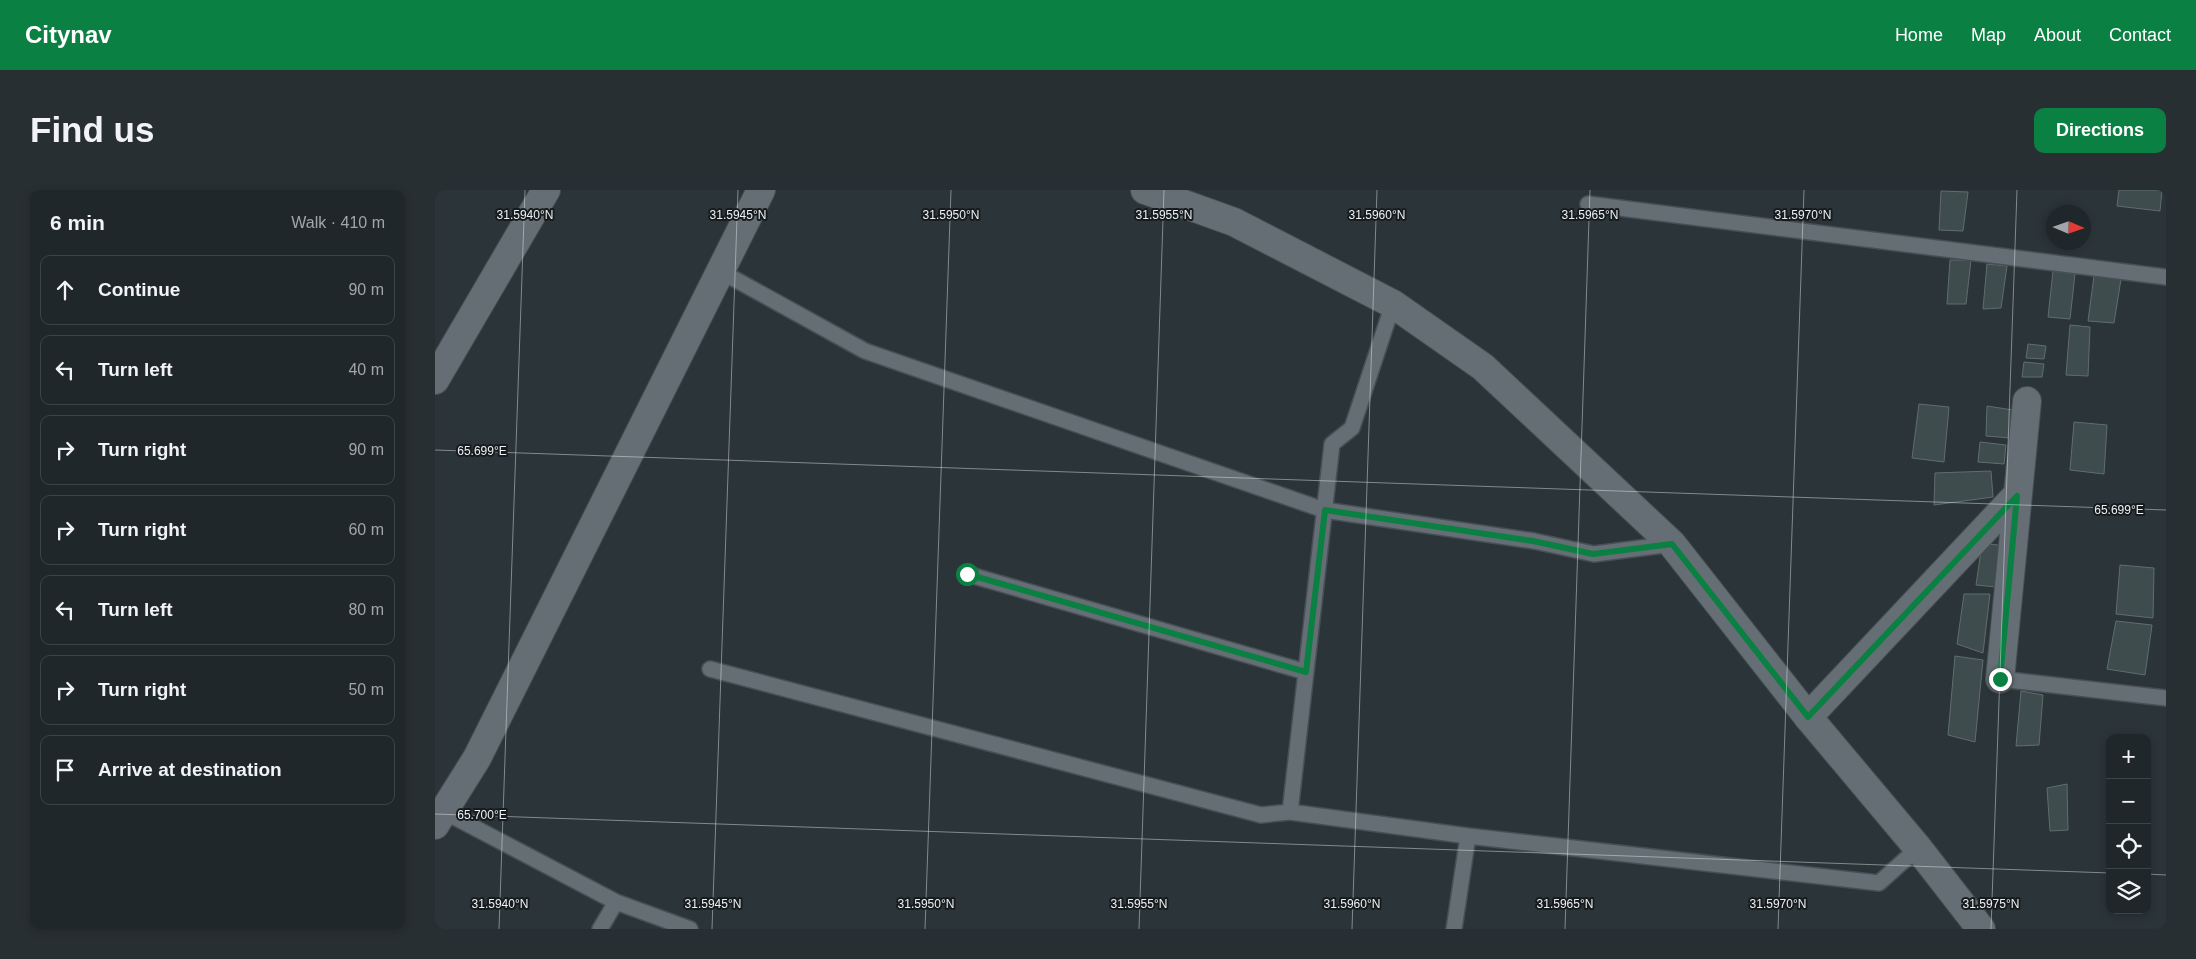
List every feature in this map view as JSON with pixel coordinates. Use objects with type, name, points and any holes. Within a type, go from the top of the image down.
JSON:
[{"type":"street","points":[[435,380],[547,190]]},
{"type":"street","points":[[437,814],[477,758],[761,190]]},
{"type":"street","points":[[1145,190],[1234,222],[1393,304],[1483,367],[1672,544],[1808,717],[1918,848],[1981,929]]},
{"type":"street","points":[[2000,679],[2027,401]]},
{"type":"street","points":[[1808,717],[2017,496]]},
{"type":"lane","points":[[1588,204],[2166,277]]},
{"type":"lane","points":[[720,271],[865,350],[1325,510],[1533,541],[1593,554],[1672,544]]},
{"type":"lane","points":[[1290,812],[1332,444],[1352,428],[1393,304]]},
{"type":"lane","points":[[967,574],[1306,672]]},
{"type":"lane","points":[[710,669],[1261,815],[1290,812],[1468,836],[1879,883],[1918,848]]},
{"type":"lane","points":[[2000,679],[2166,698]]},
{"type":"lane","points":[[437,814],[616,902],[690,929]]},
{"type":"lane","points":[[1454,929],[1468,836]]},
{"type":"lane","points":[[600,929],[616,902]]},
{"type":"building","points":[[2119,190],[2162,190],[2160,211],[2117,206]]},
{"type":"building","points":[[1941,191],[1968,192],[1963,231],[1939,230]]},
{"type":"building","points":[[1950,260],[1971,260],[1966,304],[1947,304]]},
{"type":"building","points":[[1987,264],[2007,266],[2001,308],[1983,309]]},
{"type":"building","points":[[2053,271],[2075,274],[2070,319],[2048,317]]},
{"type":"building","points":[[2094,276],[2121,279],[2114,323],[2088,321]]},
{"type":"building","points":[[2070,325],[2090,327],[2088,376],[2066,375]]},
{"type":"building","points":[[2028,344],[2046,346],[2044,359],[2026,358]]},
{"type":"building","points":[[2024,362],[2044,364],[2042,377],[2022,377]]},
{"type":"building","points":[[1919,404],[1949,407],[1944,462],[1912,458]]},
{"type":"building","points":[[1987,406],[2013,410],[2011,438],[1986,436]]},
{"type":"building","points":[[2074,422],[2107,425],[2104,474],[2070,470]]},
{"type":"building","points":[[1980,442],[2006,445],[2004,464],[1978,462]]},
{"type":"building","points":[[1991,471],[1993,497],[1934,505],[1935,473]]},
{"type":"building","points":[[1982,544],[2000,545],[1996,587],[1976,585]]},
{"type":"building","points":[[2120,565],[2154,568],[2153,618],[2116,614]]},
{"type":"building","points":[[1964,594],[1990,594],[1983,653],[1957,644]]},
{"type":"building","points":[[2116,621],[2152,625],[2145,675],[2107,669]]},
{"type":"building","points":[[1955,656],[1983,660],[1975,742],[1948,735]]},
{"type":"building","points":[[2021,691],[2043,695],[2039,745],[2016,746]]},
{"type":"building","points":[[2067,784],[2068,830],[2050,831],[2047,788]]},
{"type":"route","points":[[967,574],[1306,672],[1325,510],[1533,541],[1593,554],[1672,544],[1808,717],[2017,496],[2000,679]]}]
